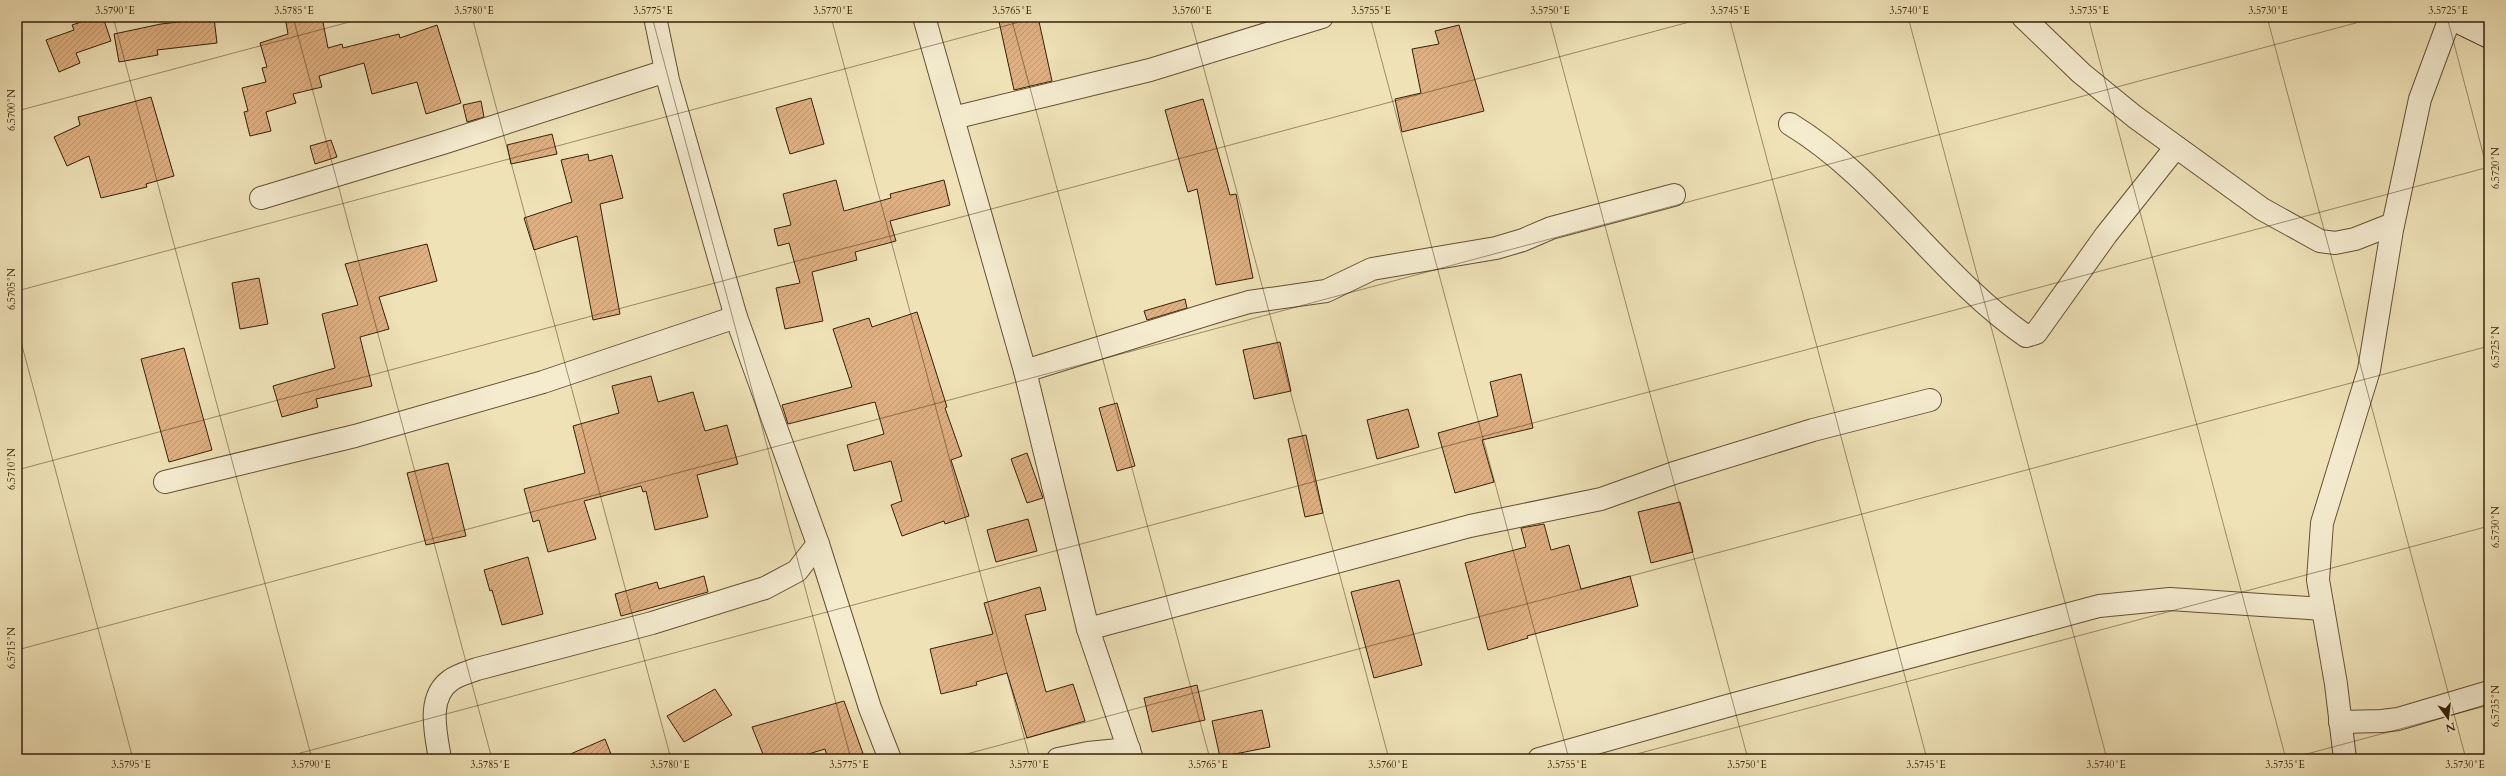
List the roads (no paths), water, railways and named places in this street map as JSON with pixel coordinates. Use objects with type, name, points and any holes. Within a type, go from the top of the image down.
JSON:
[{"type":"street","points":[[655,17],[666,71],[736,317],[818,544],[870,708],[890,759]]},
{"type":"street","points":[[924,17],[1025,372],[1088,629],[1131,754],[1088,753],[1058,759]]},
{"type":"street","points":[[953,118],[1150,70],[1322,17]]},
{"type":"street","points":[[2023,17],[2081,74],[2176,147],[2262,209],[2320,241],[2335,243],[2355,239],[2393,224]]},
{"type":"street","points":[[2345,759],[2318,580],[2322,523],[2369,370],[2393,224],[2420,99],[2449,17],[2489,37]]},
{"type":"street","points":[[261,198],[446,142],[666,71]]},
{"type":"street","points":[[1790,124],[1815,139],[1846,166],[1959,280],[2004,320],[2026,336],[2036,333],[2106,235],[2176,147]]},
{"type":"street","points":[[1025,372],[1250,302],[1326,291],[1372,269],[1496,248],[1523,240],[1551,228],[1674,195]]},
{"type":"street","points":[[165,482],[355,436],[543,382],[736,317]]},
{"type":"street","points":[[1088,629],[1470,526],[1601,499],[1674,473],[1813,430],[1930,400]]},
{"type":"street","points":[[440,759],[435,725],[437,696],[451,680],[477,669],[730,600],[765,588],[798,571],[818,544]]},
{"type":"street","points":[[798,571],[828,576]]},
{"type":"street","points":[[1539,759],[1726,706],[2099,606],[2170,599],[2323,609]]},
{"type":"street","points":[[2340,722],[2398,719],[2489,692]]}]
